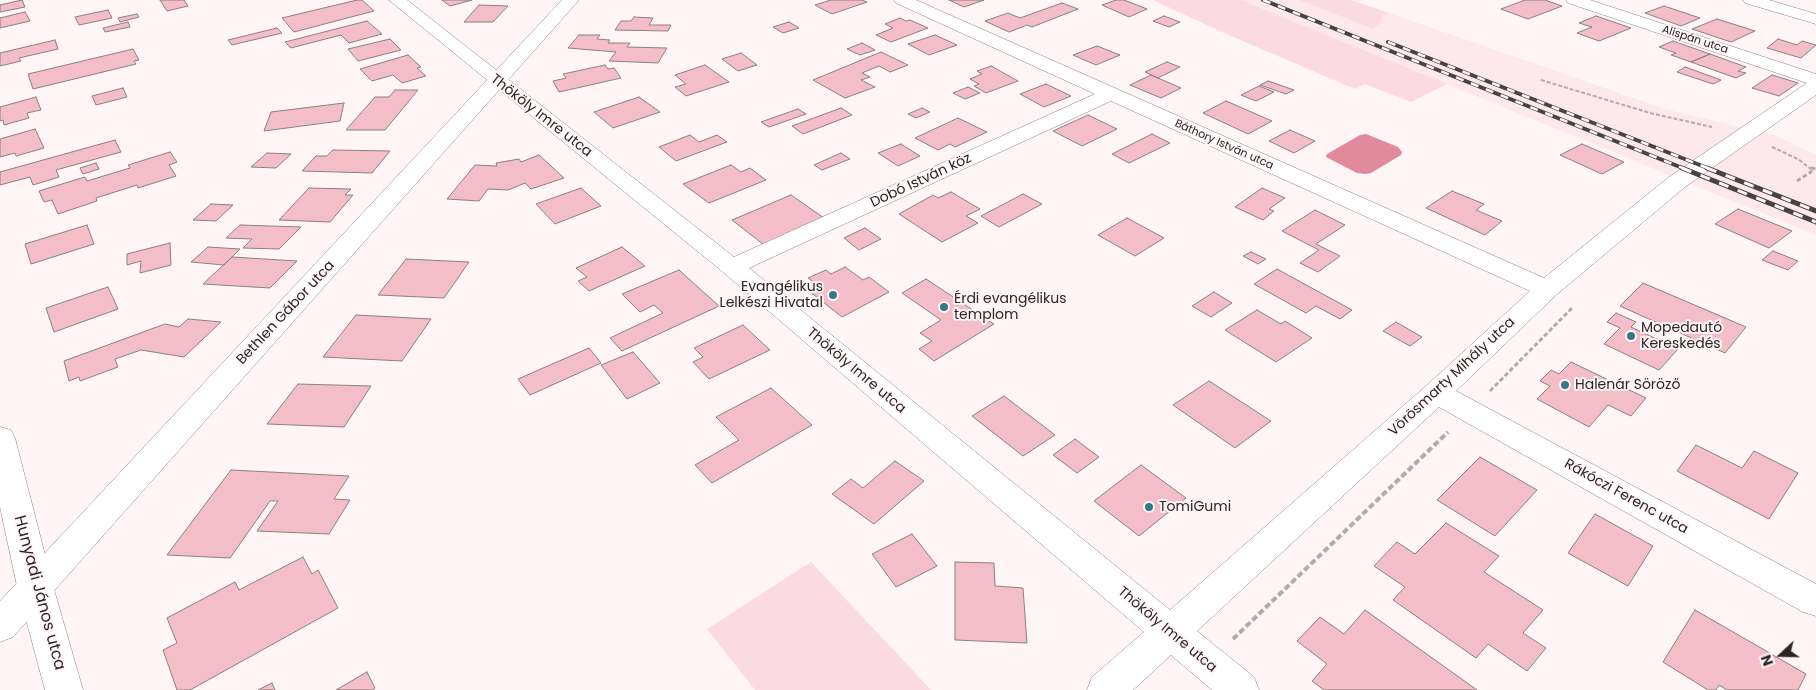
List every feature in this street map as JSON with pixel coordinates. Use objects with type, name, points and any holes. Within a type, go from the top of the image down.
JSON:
[{"type":"street","name":"Thököly Imre utca","points":[[397,0],[732,267],[1240,690]]},
{"type":"street","name":"Bethlen Gábor utca","points":[[0,626],[571,0]]},
{"type":"street","name":"Báthory István utca","points":[[902,0],[1547,289]]},
{"type":"street","name":"Alispán utca","points":[[1574,0],[1816,80]]},
{"type":"street","points":[[1751,0],[1816,19]]},
{"type":"street","name":"Vörösmarty Mihály utca","points":[[1106,690],[1436,393],[1547,289],[1677,182],[1745,137],[1816,86]]},
{"type":"street","name":"Dobó István köz","points":[[732,267],[1110,94]]},
{"type":"street","name":"Rákóczi Ferenc utca","points":[[1436,393],[1816,601]]},
{"type":"street","name":"Hunyadi János utca","points":[[0,438],[35,586],[64,690]]},
{"type":"path","points":[[1541,80],[1650,113],[1696,123],[1745,137],[1798,159],[1816,170]]},
{"type":"path","points":[[1797,181],[1810,172],[1811,168]]},
{"type":"path","points":[[1207,663],[1470,411],[1576,304]]},
{"type":"shaded area","points":[[1153,0],[1241,0],[1447,84],[1411,102],[1365,84],[1355,89],[1224,33]]},
{"type":"shaded area","points":[[1241,0],[1299,0],[1373,29],[1382,15],[1389,13],[1665,109],[1774,135],[1816,155],[1816,235]]},
{"type":"shaded area","points":[[1299,0],[1351,0],[1389,13],[1382,15],[1382,21],[1373,29]]},
{"type":"shaded area","points":[[1366,134],[1398,147],[1402,152],[1401,155],[1371,173],[1365,174],[1357,173],[1326,157],[1327,154],[1360,135]]},
{"type":"shaded area","points":[[811,562],[931,690],[755,690],[707,629]]},
{"type":"building","points":[[22,0],[25,7],[0,12],[0,5]]},
{"type":"building","points":[[160,0],[184,0],[188,6],[167,11]]},
{"type":"building","points":[[362,0],[374,11],[294,32],[282,18]]},
{"type":"building","points":[[442,0],[472,0],[450,6]]},
{"type":"building","points":[[831,0],[862,0],[867,2],[832,14],[815,5]]},
{"type":"building","points":[[949,0],[984,0],[964,7]]},
{"type":"building","points":[[1116,0],[1124,0],[1147,9],[1129,17],[1102,5]]},
{"type":"building","points":[[1525,0],[1545,0],[1562,6],[1528,19],[1501,9]]},
{"type":"building","points":[[1062,3],[1078,9],[1032,27],[1027,25],[1009,32],[985,21],[1008,13],[1020,18]]},
{"type":"building","points":[[479,5],[508,6],[493,22],[464,22]]},
{"type":"building","points":[[1664,6],[1700,18],[1681,26],[1645,13]]},
{"type":"building","points":[[108,10],[112,18],[79,25],[75,17]]},
{"type":"building","points":[[25,12],[30,21],[0,28],[0,18]]},
{"type":"building","points":[[137,14],[139,17],[120,22],[118,18]]},
{"type":"building","points":[[1164,16],[1180,22],[1169,27],[1153,21]]},
{"type":"building","points":[[1596,16],[1631,28],[1599,41],[1577,33],[1592,27],[1579,23]]},
{"type":"building","points":[[634,17],[653,18],[649,25],[671,25],[668,31],[615,30],[621,21],[631,21]]},
{"type":"building","points":[[900,18],[928,28],[891,42],[876,35],[893,28],[885,24]]},
{"type":"building","points":[[1717,19],[1755,31],[1731,42],[1692,29]]},
{"type":"building","points":[[367,21],[382,34],[349,43],[341,35],[291,48],[285,42]]},
{"type":"building","points":[[128,22],[130,27],[105,32],[103,28]]},
{"type":"building","points":[[789,22],[799,28],[783,33],[773,27]]},
{"type":"building","points":[[277,28],[282,33],[232,45],[228,40]]},
{"type":"building","points":[[579,35],[600,35],[597,39],[610,40],[608,43],[630,43],[627,47],[667,48],[658,63],[609,61],[616,52],[568,48]]},
{"type":"building","points":[[935,35],[957,45],[929,55],[908,44]]},
{"type":"building","points":[[390,39],[401,50],[358,61],[348,49]]},
{"type":"building","points":[[1778,39],[1797,45],[1802,41],[1816,45],[1801,58],[1767,48]]},
{"type":"building","points":[[55,40],[58,49],[19,58],[21,61],[0,66],[0,53]]},
{"type":"building","points":[[1673,41],[1710,54],[1691,62],[1671,55],[1676,53],[1659,47]]},
{"type":"building","points":[[862,43],[875,50],[860,55],[847,49]]},
{"type":"building","points":[[1097,46],[1120,55],[1096,65],[1073,55]]},
{"type":"building","points":[[133,49],[139,60],[134,61],[136,64],[33,89],[28,74]]},
{"type":"building","points":[[881,52],[908,65],[890,72],[879,66],[862,73],[870,77],[861,80],[875,87],[845,98],[813,80]]},
{"type":"building","points":[[741,53],[757,65],[738,71],[722,59]]},
{"type":"building","points":[[1710,54],[1746,67],[1738,71],[1746,73],[1736,78],[1691,62]]},
{"type":"building","points":[[408,55],[421,67],[417,68],[426,76],[402,83],[393,75],[372,81],[360,69]]},
{"type":"building","points":[[1167,62],[1180,67],[1158,78],[1145,72]]},
{"type":"building","points":[[605,65],[608,69],[614,68],[621,78],[559,92],[553,81],[566,78],[563,74]]},
{"type":"building","points":[[705,65],[729,82],[686,96],[675,87],[686,84],[675,75]]},
{"type":"building","points":[[991,66],[1018,81],[986,93],[974,86],[979,84],[970,79],[982,74],[977,71]]},
{"type":"building","points":[[1685,67],[1721,80],[1713,84],[1677,72]]},
{"type":"building","points":[[1151,75],[1181,88],[1161,98],[1130,85]]},
{"type":"building","points":[[1772,75],[1798,83],[1779,96],[1752,88]]},
{"type":"building","points":[[1268,81],[1294,90],[1286,94],[1260,85]]},
{"type":"building","points":[[1046,84],[1071,96],[1044,107],[1020,94]]},
{"type":"building","points":[[1259,86],[1274,92],[1256,101],[1241,95]]},
{"type":"building","points":[[968,87],[980,93],[965,99],[953,93]]},
{"type":"building","points":[[123,88],[127,97],[96,105],[92,96]]},
{"type":"building","points":[[395,90],[418,90],[385,130],[346,130],[375,97],[389,97]]},
{"type":"building","points":[[36,97],[41,110],[27,113],[29,118],[4,125],[3,120],[0,121],[0,107]]},
{"type":"building","points":[[639,97],[660,112],[613,128],[594,112]]},
{"type":"building","points":[[1226,101],[1272,121],[1248,134],[1203,113]]},
{"type":"building","points":[[344,103],[340,121],[264,131],[271,112]]},
{"type":"building","points":[[841,108],[852,115],[803,134],[792,126]]},
{"type":"building","points":[[922,108],[930,112],[916,118],[908,114]]},
{"type":"building","points":[[798,109],[806,114],[769,127],[761,122]]},
{"type":"building","points":[[1088,115],[1117,129],[1082,146],[1053,131]]},
{"type":"building","points":[[958,118],[987,132],[955,147],[950,144],[938,150],[915,138]]},
{"type":"building","points":[[35,129],[44,148],[16,156],[15,153],[0,157],[0,139]]},
{"type":"building","points":[[1290,130],[1315,141],[1294,153],[1269,141]]},
{"type":"building","points":[[1152,134],[1170,143],[1129,163],[1112,154]]},
{"type":"building","points":[[690,135],[699,142],[717,135],[727,142],[676,161],[659,147]]},
{"type":"building","points":[[115,140],[121,152],[56,170],[59,177],[33,185],[30,177],[0,185],[0,172]]},
{"type":"building","points":[[901,144],[920,156],[898,166],[878,153]]},
{"type":"building","points":[[1582,144],[1624,162],[1602,174],[1560,155]]},
{"type":"building","points":[[333,150],[390,151],[372,173],[302,171],[316,156],[327,156]]},
{"type":"building","points":[[170,152],[177,162],[169,165],[176,176],[138,188],[137,185],[96,198],[97,201],[58,214],[52,200],[44,202],[39,191],[85,177],[87,181],[130,168],[128,165]]},
{"type":"building","points":[[267,153],[291,154],[276,168],[251,167]]},
{"type":"building","points":[[841,153],[850,159],[822,170],[814,165]]},
{"type":"building","points":[[539,155],[564,178],[531,189],[525,183],[508,190],[488,189],[479,201],[447,199],[475,165],[497,166],[496,163],[519,159],[521,162]]},
{"type":"building","points":[[96,163],[99,169],[83,174],[80,168]]},
{"type":"building","points":[[731,165],[741,172],[750,168],[766,180],[709,203],[683,184]]},
{"type":"building","points":[[309,188],[351,189],[345,195],[353,195],[330,222],[279,220]]},
{"type":"building","points":[[581,188],[601,206],[555,224],[536,204]]},
{"type":"building","points":[[1262,188],[1285,198],[1269,209],[1274,211],[1263,220],[1235,207]]},
{"type":"building","points":[[1452,191],[1484,204],[1476,210],[1502,221],[1485,235],[1426,208]]},
{"type":"building","points":[[951,192],[980,209],[966,216],[978,223],[942,242],[899,214],[933,195],[938,198]]},
{"type":"building","points":[[1023,194],[1042,204],[999,227],[981,216]]},
{"type":"building","points":[[791,195],[824,218],[764,245],[732,220]]},
{"type":"building","points":[[211,204],[233,205],[216,221],[193,220]]},
{"type":"building","points":[[1738,209],[1792,231],[1769,248],[1715,224]]},
{"type":"building","points":[[1315,210],[1345,225],[1316,244],[1340,256],[1318,272],[1300,263],[1319,250],[1282,231]]},
{"type":"building","points":[[1127,218],[1164,238],[1135,256],[1098,235]]},
{"type":"building","points":[[87,225],[94,244],[31,264],[25,244]]},
{"type":"building","points":[[240,225],[301,227],[279,249],[243,248],[252,239],[226,238]]},
{"type":"building","points":[[865,228],[881,239],[859,250],[844,238]]},
{"type":"building","points":[[170,243],[171,265],[140,273],[141,261],[127,265],[127,254]]},
{"type":"building","points":[[208,247],[240,249],[224,265],[191,262]]},
{"type":"building","points":[[622,247],[645,266],[589,291],[578,281],[587,277],[576,268]]},
{"type":"building","points":[[1773,251],[1798,261],[1788,270],[1762,260]]},
{"type":"building","points":[[1251,252],[1266,259],[1258,264],[1243,256]]},
{"type":"building","points":[[232,257],[297,261],[270,288],[203,284]]},
{"type":"building","points":[[406,259],[469,262],[444,298],[378,295]]},
{"type":"building","points":[[845,267],[863,280],[869,277],[889,292],[842,317],[804,287],[814,282],[808,278],[826,270],[831,274]]},
{"type":"building","points":[[1277,269],[1352,310],[1340,319],[1316,306],[1306,313],[1254,284]]},
{"type":"building","points":[[679,270],[719,306],[622,351],[610,338],[663,313],[654,305],[640,312],[622,294]]},
{"type":"building","name":"Érdi evangélikus templom","points":[[926,279],[994,324],[934,361],[919,349],[932,341],[920,333],[941,320],[902,293]]},
{"type":"building","points":[[1643,283],[1746,327],[1725,353],[1620,306]]},
{"type":"building","points":[[108,287],[118,309],[54,332],[46,308]]},
{"type":"building","points":[[1214,292],[1232,303],[1211,317],[1192,306]]},
{"type":"building","points":[[1257,310],[1281,324],[1285,321],[1312,338],[1276,362],[1225,330]]},
{"type":"building","name":"Mopedautó Kereskedés","points":[[1616,313],[1636,322],[1631,327],[1678,349],[1659,370],[1604,344],[1620,328],[1607,322]]},
{"type":"building","points":[[356,315],[431,319],[402,361],[323,357]]},
{"type":"building","points":[[188,319],[221,322],[184,357],[141,350],[115,359],[118,367],[80,381],[79,377],[69,381],[64,361],[165,324],[179,327]]},
{"type":"building","points":[[1396,322],[1422,337],[1410,346],[1383,331]]},
{"type":"building","points":[[743,325],[770,350],[709,379],[693,362],[703,357],[694,348]]},
{"type":"building","points":[[589,348],[601,363],[530,395],[518,379]]},
{"type":"building","points":[[633,352],[660,383],[627,399],[601,365]]},
{"type":"building","points":[[1571,362],[1646,398],[1631,416],[1608,405],[1589,427],[1537,399],[1550,386],[1540,381],[1551,370],[1559,374]]},
{"type":"building","points":[[1209,381],[1271,421],[1235,448],[1173,405]]},
{"type":"building","points":[[298,384],[371,386],[344,427],[267,424]]},
{"type":"building","points":[[771,388],[812,425],[712,483],[695,465],[739,440],[716,417]]},
{"type":"building","points":[[1004,396],[1055,435],[1023,456],[972,416]]},
{"type":"building","points":[[1075,439],[1099,457],[1077,473],[1053,455]]},
{"type":"building","points":[[1696,445],[1742,468],[1754,451],[1798,473],[1769,519],[1677,471]]},
{"type":"building","points":[[1480,457],[1537,490],[1495,536],[1437,500]]},
{"type":"building","points":[[895,461],[924,481],[874,524],[832,494],[851,479],[863,488]]},
{"type":"building","points":[[1141,465],[1186,498],[1139,536],[1094,501]]},
{"type":"building","points":[[231,470],[349,476],[334,499],[350,500],[329,534],[257,531],[278,501],[270,501],[230,558],[167,555]]},
{"type":"building","points":[[1595,514],[1653,546],[1628,586],[1568,553]]},
{"type":"building","points":[[1446,523],[1499,556],[1484,572],[1543,610],[1523,633],[1546,648],[1527,671],[1488,644],[1476,658],[1393,600],[1405,587],[1374,566],[1397,542],[1415,554]]},
{"type":"building","points":[[912,534],[937,566],[896,587],[872,554]]},
{"type":"building","points":[[303,557],[312,574],[318,570],[338,608],[190,690],[177,690],[163,650],[177,643],[167,618],[235,582],[239,590]]},
{"type":"building","points":[[955,562],[994,563],[995,586],[1023,588],[1027,643],[955,640]]},
{"type":"building","points":[[1365,610],[1477,690],[1324,690],[1312,681],[1327,664],[1297,641],[1320,617],[1344,634]]},
{"type":"building","points":[[1695,610],[1806,674],[1798,690],[1727,690],[1719,685],[1716,690],[1708,690],[1663,662]]},
{"type":"building","points":[[367,672],[375,688],[373,690],[336,690]]},
{"type":"building","points":[[272,683],[275,690],[258,690]]},
{"type":"railway","points":[[1263,0],[1685,169]]},
{"type":"railway","points":[[1388,42],[1710,169]]},
{"type":"railway","points":[[1682,168],[1816,222]]},
{"type":"railway","points":[[1707,168],[1816,211]]},
{"type":"place","name":"Evangélikus Lelkészi Hivatal","points":[[833,295]]},
{"type":"place","name":"Érdi evangélikus templom","points":[[944,307]]},
{"type":"place","name":"Mopedautó Kereskedés","points":[[1631,336]]},
{"type":"place","name":"Halenár Söröző","points":[[1565,385]]},
{"type":"place","name":"TomiGumi","points":[[1149,507]]}]
